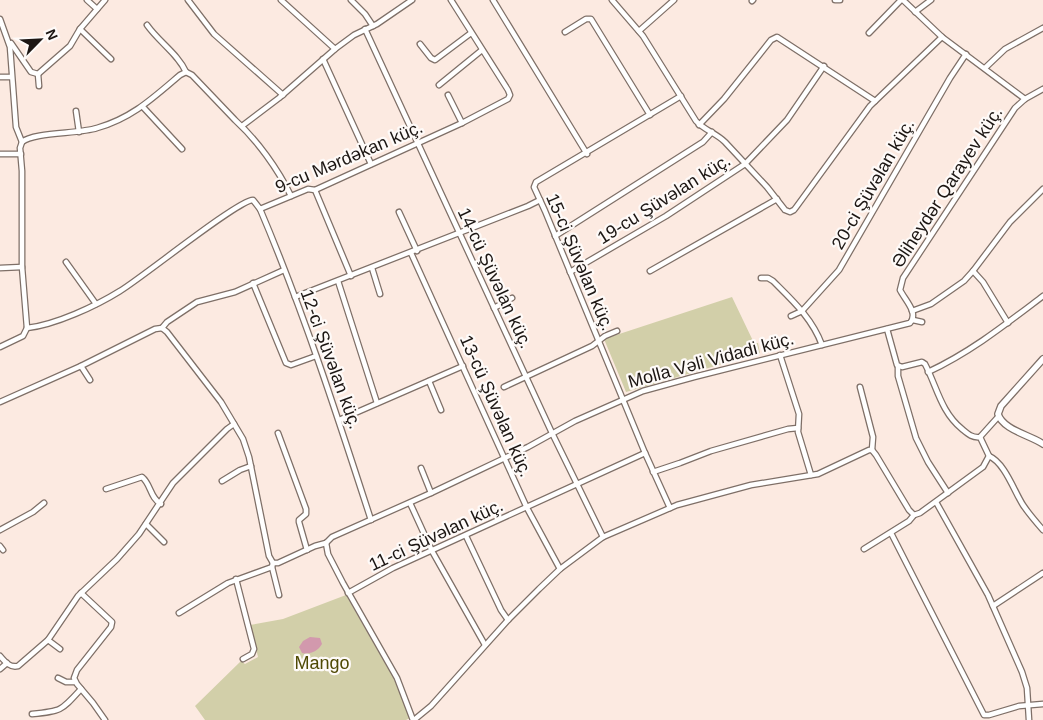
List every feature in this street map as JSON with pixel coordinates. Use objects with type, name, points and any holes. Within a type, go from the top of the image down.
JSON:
[{"type":"street","points":[[87,0],[97,9]]},
{"type":"street","points":[[38,74],[70,46],[80,29],[105,0]]},
{"type":"street","points":[[188,0],[214,34],[283,95]]},
{"type":"street","points":[[281,0],[335,49]]},
{"type":"street","points":[[350,0],[365,14],[373,26]]},
{"type":"street","points":[[242,126],[283,95],[335,49],[354,35],[373,26],[412,0]]},
{"type":"street","name":"9-cu Mərdəkan küç.","points":[[27,328],[41,326],[96,304],[121,290],[218,219],[247,201],[253,200],[260,209],[308,189],[315,190],[462,123],[509,97],[508,90],[451,0]]},
{"type":"street","points":[[493,0],[587,154]]},
{"type":"street","name":"19-cu Şüvəlan küç.","points":[[612,0],[639,31],[699,124],[725,142],[788,212],[794,210],[875,101],[942,37]]},
{"type":"street","points":[[639,31],[674,0]]},
{"type":"street","points":[[835,0],[840,0]]},
{"type":"street","points":[[869,33],[902,0],[942,37],[1025,99]]},
{"type":"street","points":[[915,12],[931,0]]},
{"type":"street","points":[[0,19],[8,38],[21,59],[31,72],[38,74]]},
{"type":"street","points":[[565,32],[586,19],[591,19],[650,116]]},
{"type":"street","points":[[147,26],[182,64],[186,72],[192,75],[234,120],[242,126],[260,148],[291,196]]},
{"type":"street","points":[[985,68],[1005,49],[1043,28]]},
{"type":"street","points":[[80,29],[111,59]]},
{"type":"street","name":"14-cü Şüvəlan küç.","points":[[365,29],[552,433],[603,537]]},
{"type":"street","points":[[420,44],[431,58],[436,60],[471,33]]},
{"type":"street","points":[[0,347],[23,336],[27,328],[22,268],[22,142],[16,127],[11,76],[12,63],[8,38]]},
{"type":"street","points":[[699,124],[724,99],[774,38],[780,38],[875,101]]},
{"type":"street","points":[[439,85],[482,50]]},
{"type":"street","name":"20-ci Şüvəlan küç.","points":[[791,316],[802,311],[839,270],[950,78],[966,54]]},
{"type":"street","points":[[12,63],[21,59]]},
{"type":"street","points":[[323,59],[371,164]]},
{"type":"street","name":"19-cu Şüvəlan küç.","points":[[570,272],[666,216],[745,164],[787,120],[824,66]]},
{"type":"street","points":[[22,142],[30,137],[79,132],[114,122],[132,114],[186,72]]},
{"type":"street","points":[[38,74],[40,86]]},
{"type":"street","points":[[0,77],[11,76]]},
{"type":"street","name":"Əliheydər Qarayev küç.","points":[[912,312],[900,290],[901,283],[1004,124],[1018,105],[1043,89]]},
{"type":"street","points":[[448,95],[462,123]]},
{"type":"street","name":"15-ci Şüvəlan küç.","points":[[670,508],[653,472],[540,200],[534,190],[534,184],[682,96]]},
{"type":"street","points":[[143,106],[182,149]]},
{"type":"street","points":[[76,111],[79,132]]},
{"type":"street","points":[[555,236],[704,142],[712,132]]},
{"type":"street","points":[[0,154],[21,154]]},
{"type":"street","points":[[922,322],[913,320],[912,312],[948,293],[973,271],[1010,222],[1043,189]]},
{"type":"street","points":[[315,190],[351,276]]},
{"type":"street","points":[[650,271],[777,199]]},
{"type":"street","points":[[295,297],[417,251],[540,200]]},
{"type":"street","name":"12-ci Şüvəlan küç.","points":[[260,209],[295,297],[339,420],[371,520]]},
{"type":"street","points":[[399,212],[417,251]]},
{"type":"street","name":"13-cü Şüvəlan küç.","points":[[411,253],[527,508],[560,569]]},
{"type":"street","points":[[66,262],[96,304]]},
{"type":"street","points":[[0,268],[22,268]]},
{"type":"street","points":[[372,268],[380,294]]},
{"type":"street","points":[[0,402],[81,366],[155,329],[162,328],[166,322],[197,302],[226,296],[284,270]]},
{"type":"street","points":[[973,271],[983,282],[1008,323]]},
{"type":"street","points":[[761,278],[768,278],[772,281],[802,311],[815,329],[822,344]]},
{"type":"street","points":[[338,281],[377,403]]},
{"type":"street","points":[[254,283],[286,363],[291,365],[316,356]]},
{"type":"street","points":[[928,372],[966,352],[1043,296]]},
{"type":"street","points":[[494,308],[512,298]]},
{"type":"street","name":"Molla Vəli Vidadi küç.","points":[[179,613],[221,586],[278,563],[318,544],[326,544],[332,537],[410,503],[623,399],[659,386],[908,324],[913,320]]},
{"type":"street","points":[[162,328],[195,367],[246,445],[279,595]]},
{"type":"street","points":[[887,329],[916,438],[924,456],[948,494]]},
{"type":"street","points":[[504,387],[592,346],[617,330]]},
{"type":"street","points":[[780,355],[798,414],[798,428],[811,476]]},
{"type":"street","points":[[898,367],[922,362],[926,366],[939,398],[950,417],[968,434],[980,437],[998,417],[1001,406],[1043,359]]},
{"type":"street","points":[[81,366],[90,380]]},
{"type":"street","points":[[339,420],[463,366]]},
{"type":"street","points":[[429,381],[441,410]]},
{"type":"street","points":[[860,387],[873,437],[872,450]]},
{"type":"street","points":[[998,417],[1007,425],[1043,444]]},
{"type":"street","points":[[0,656],[12,667],[18,666],[48,640],[82,593],[118,560],[161,504],[173,483],[234,424]]},
{"type":"street","points":[[653,472],[711,451],[788,429],[798,428]]},
{"type":"street","points":[[278,433],[306,509],[306,514],[299,522],[307,550]]},
{"type":"street","points":[[980,437],[989,456],[995,460],[1007,476],[1023,504],[1043,530]]},
{"type":"street","points":[[326,544],[328,554],[348,592],[397,678],[414,720],[436,700],[508,620],[560,569],[603,537],[670,508],[751,485],[811,476],[829,470],[866,450],[872,450],[914,515]]},
{"type":"street","name":"11-ci Şüvəlan küç.","points":[[348,592],[385,572],[645,453]]},
{"type":"street","points":[[864,549],[948,494],[986,463],[989,456]]},
{"type":"street","points":[[222,481],[240,470],[251,466]]},
{"type":"street","points":[[421,468],[431,493]]},
{"type":"street","points":[[106,489],[142,477],[145,479],[154,499],[161,504]]},
{"type":"street","points":[[936,502],[993,606],[1027,688],[1030,720]]},
{"type":"street","points":[[0,530],[33,512],[44,503]]},
{"type":"street","points":[[410,503],[432,551],[485,645]]},
{"type":"street","points":[[146,524],[164,542]]},
{"type":"street","points":[[891,533],[984,715],[1028,704],[1043,704]]},
{"type":"street","points":[[466,536],[501,610],[508,620]]},
{"type":"street","points":[[993,606],[1043,573]]},
{"type":"street","points":[[236,579],[254,649],[252,654],[244,659]]},
{"type":"street","points":[[82,593],[110,619],[113,625],[75,674],[75,682],[105,720]]},
{"type":"street","points":[[48,640],[60,649]]},
{"type":"street","points":[[0,670],[6,663]]},
{"type":"street","points":[[58,678],[66,682],[75,682]]},
{"type":"street","points":[[32,714],[58,711],[81,689]]},
{"type":"green space","points":[[732,297],[754,343],[758,343],[760,353],[626,392],[604,339]]},
{"type":"green space","name":"Mango","points":[[346,595],[394,679],[410,718],[406,720],[205,720],[195,706],[241,661],[245,664],[258,657],[250,625],[283,619]]},
{"type":"shaded area","points":[[310,637],[320,638],[322,644],[314,652],[302,653],[299,647],[303,641]]}]
